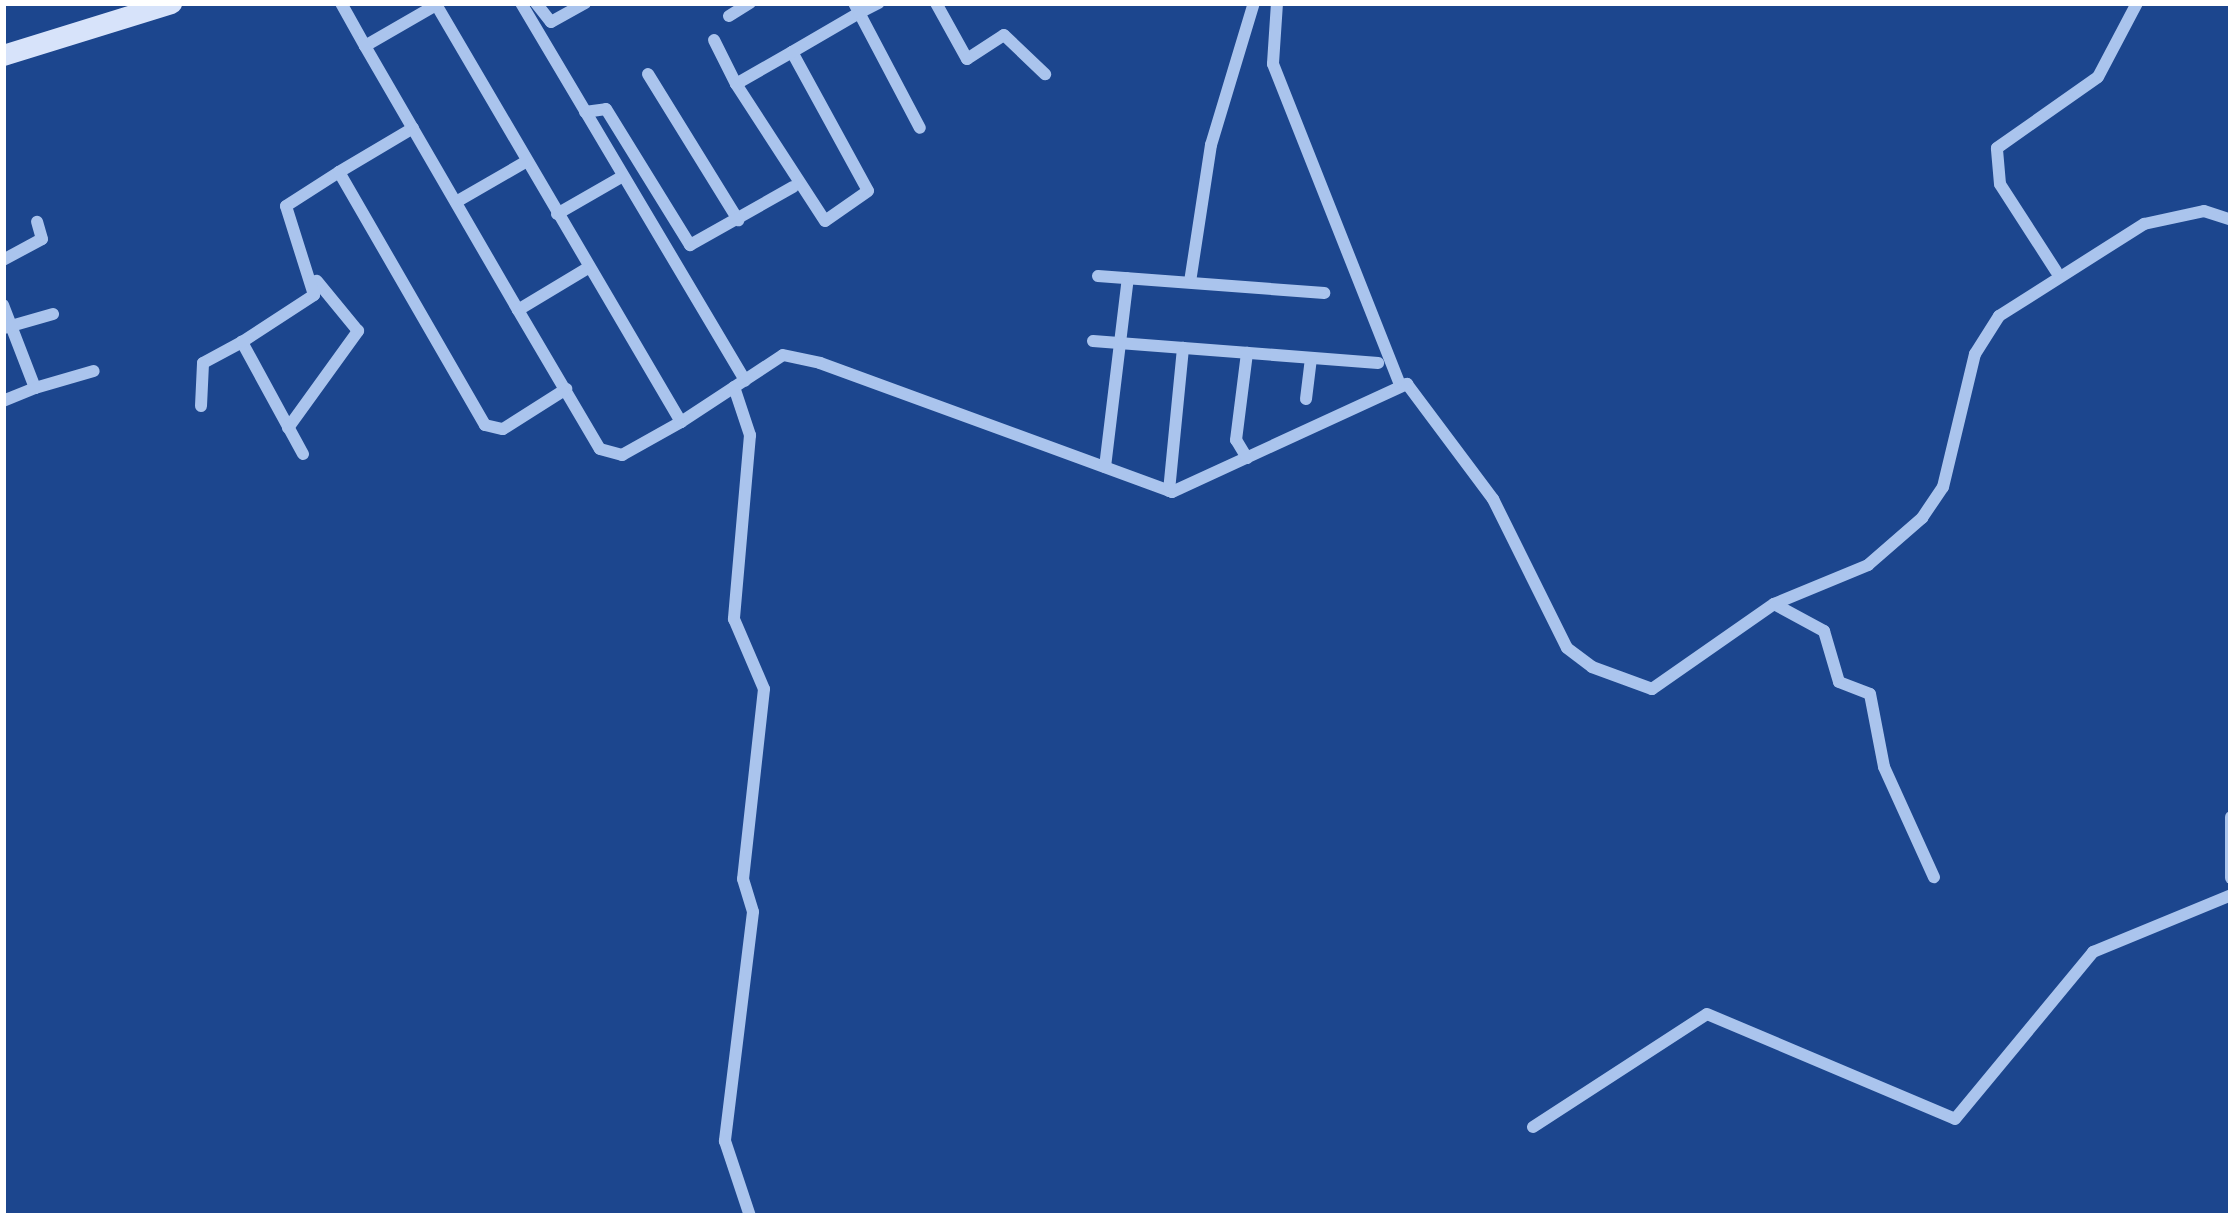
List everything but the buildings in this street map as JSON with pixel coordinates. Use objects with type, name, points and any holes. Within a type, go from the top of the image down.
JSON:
[{"type":"street","points":[[341,3],[608,456],[681,422],[776,357],[804,359],[1169,491],[1399,383]]},
{"type":"street","points":[[521,3],[740,383],[750,435],[734,619],[764,689],[743,879],[753,912],[724,1141],[750,1216]]},
{"type":"street","points":[[536,3],[551,22],[585,3]]},
{"type":"street","points":[[729,16],[750,3]]},
{"type":"street","points":[[736,84],[856,8],[879,3]]},
{"type":"street","points":[[951,3],[939,10],[967,59],[1004,35],[1045,74]]},
{"type":"street","points":[[1190,282],[1211,145],[1254,3]]},
{"type":"street","points":[[1277,3],[1274,64],[1399,383],[1493,499],[1567,648],[1592,667],[1652,688],[1774,604],[1868,565],[1922,518],[1943,487],[1975,355],[1999,316],[2056,271],[2182,212],[2231,220]]},
{"type":"street","points":[[2056,271],[2000,184],[1997,148],[2098,77],[2137,3]]},
{"type":"street","points":[[365,46],[437,4],[681,422]]},
{"type":"street","points":[[3,55],[160,6]]},
{"type":"street","points":[[856,8],[920,128]]},
{"type":"street","points":[[714,40],[793,187],[825,221],[868,194],[792,52]]},
{"type":"street","points":[[649,74],[738,220]]},
{"type":"street","points":[[585,112],[606,109],[690,245],[793,187]]},
{"type":"street","points":[[288,428],[358,331],[316,281],[286,206],[413,128]]},
{"type":"street","points":[[456,202],[526,161]]},
{"type":"street","points":[[339,172],[485,425],[503,429],[566,389]]},
{"type":"street","points":[[557,214],[623,176]]},
{"type":"street","points":[[3,260],[42,239],[37,222]]},
{"type":"street","points":[[518,310],[588,268]]},
{"type":"street","points":[[1098,277],[1324,293]]},
{"type":"street","points":[[1105,466],[1128,278]]},
{"type":"street","points":[[201,406],[203,364],[306,302],[316,281]]},
{"type":"street","points":[[3,305],[7,327],[34,388]]},
{"type":"street","points":[[7,327],[53,314]]},
{"type":"street","points":[[1093,340],[1378,363]]},
{"type":"street","points":[[242,342],[303,454]]},
{"type":"street","points":[[1169,491],[1184,348]]},
{"type":"street","points":[[1247,353],[1236,440],[1247,458]]},
{"type":"street","points":[[1306,399],[1311,358]]},
{"type":"street","points":[[3,400],[94,371]]},
{"type":"street","points":[[1774,604],[1823,631],[1839,682],[1866,686],[1884,767],[1934,877]]},
{"type":"street","points":[[2231,817],[2231,878]]},
{"type":"street","points":[[1533,1127],[1707,1014],[1955,1119],[2093,952],[2231,895]]}]
